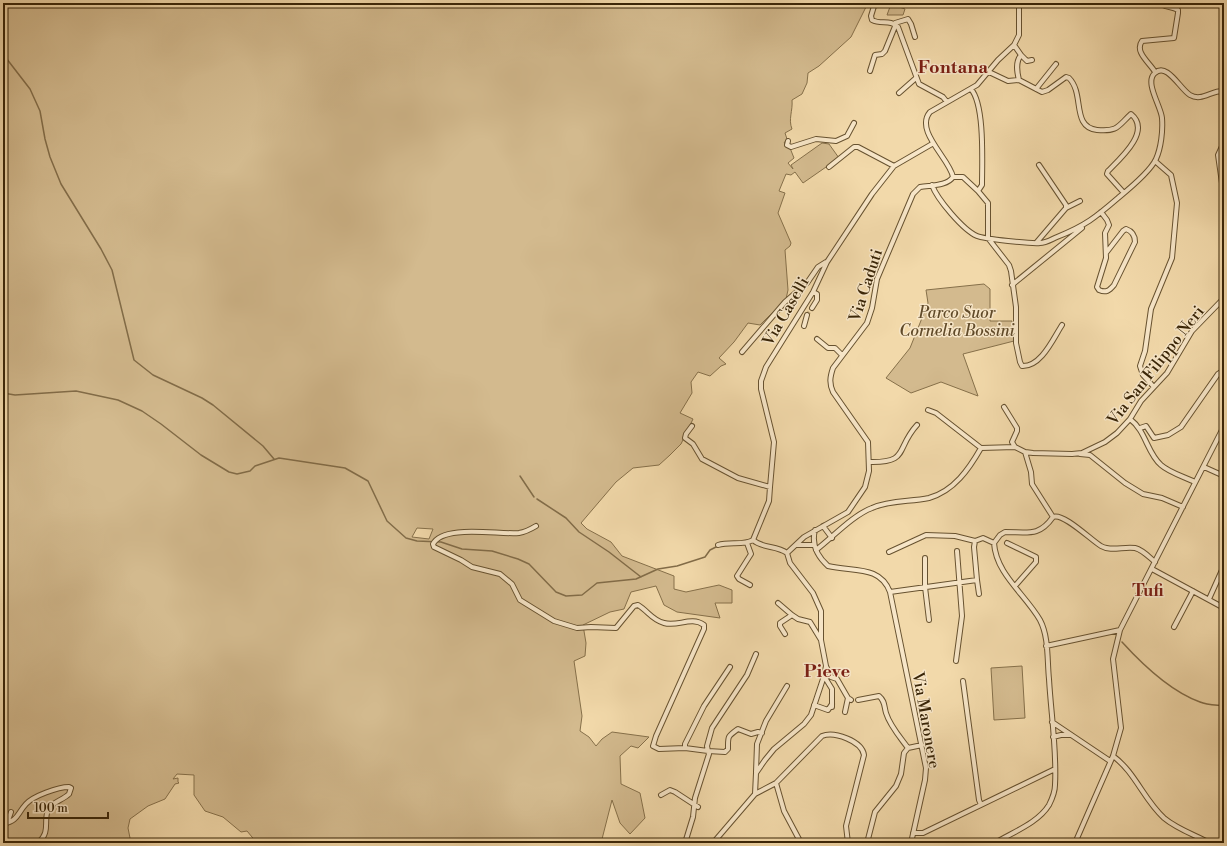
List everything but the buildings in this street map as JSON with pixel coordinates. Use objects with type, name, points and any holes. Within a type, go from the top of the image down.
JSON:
[{"type":"street","points":[[875,3],[871,16],[872,20],[877,23],[888,21],[895,24],[906,43],[916,78],[922,87],[943,97],[946,102]]},
{"type":"street","points":[[1019,3],[1019,35],[1014,46],[998,60],[989,72],[971,89],[930,112],[926,121],[932,144],[952,170],[953,177],[963,177],[988,203],[988,238],[1009,265],[1016,308],[1016,343],[1022,366],[1034,364],[1040,358],[1062,325]]},
{"type":"street","points":[[1156,72],[1141,53],[1139,49],[1140,44],[1142,41],[1174,38],[1178,13],[1178,10],[1162,6],[1160,3]]},
{"type":"street","points":[[870,71],[875,55],[882,54],[885,51],[895,24],[908,19],[911,24],[914,37]]},
{"type":"street","points":[[1014,46],[1027,61],[1032,60]]},
{"type":"street","points":[[1019,80],[1017,69],[1018,59],[1021,55]]},
{"type":"street","points":[[1036,89],[1056,64]]},
{"type":"street","points":[[932,185],[934,192],[963,226],[978,237],[1036,243],[1047,241],[1085,224],[1124,193],[1155,161],[1160,144],[1162,118],[1159,106],[1151,88],[1152,76],[1156,72],[1162,70],[1166,71],[1184,91],[1191,96],[1200,98],[1213,92],[1224,92]]},
{"type":"street","points":[[989,72],[1008,81],[1019,80],[1045,92],[1066,77],[1069,78],[1076,88],[1084,126],[1089,129],[1104,131],[1114,129],[1122,125],[1131,114],[1134,116],[1137,128],[1132,145],[1108,171],[1108,174],[1124,193]]},
{"type":"street","points":[[899,93],[916,78]]},
{"type":"street","points":[[971,89],[976,95],[982,132],[982,185],[978,191]]},
{"type":"street","points":[[788,141],[786,145],[791,147],[816,139],[836,141],[847,136],[854,123]]},
{"type":"street","points":[[1224,142],[1218,155],[1224,197]]},
{"type":"street","name":"Via Caselli","points":[[753,540],[769,501],[774,442],[761,389],[761,381],[766,367],[812,292],[827,262],[876,188],[894,166],[932,144]]},
{"type":"street","points":[[829,167],[854,147],[858,147],[894,166]]},
{"type":"street","points":[[1154,386],[1142,375],[1140,366],[1145,351],[1151,309],[1172,258],[1177,203],[1171,175],[1155,161]]},
{"type":"street","points":[[1039,165],[1066,205],[1066,208]]},
{"type":"street","name":"Via Caduti","points":[[787,552],[815,530],[848,512],[865,487],[870,451],[866,436],[842,405],[830,383],[833,368],[867,323],[872,308],[877,279],[913,194],[920,187],[945,183],[950,181],[953,177]]},
{"type":"street","points":[[1036,243],[1066,208],[1080,201]]},
{"type":"street","points":[[1101,212],[1109,225],[1105,233],[1106,254],[1097,287],[1099,290],[1104,292],[1109,291],[1114,285],[1135,242],[1135,237],[1132,233],[1126,230],[1124,231],[1106,254]]},
{"type":"street","points":[[1012,285],[1077,234],[1085,224]]},
{"type":"street","points":[[742,352],[785,302],[807,283],[818,267],[827,262]]},
{"type":"street","points":[[812,292],[817,294],[817,300],[812,308]]},
{"type":"street","name":"Via San Filippo Neri","points":[[1015,447],[1025,452],[1033,453],[1075,454],[1082,453],[1112,438],[1130,419],[1141,401],[1167,373],[1192,331],[1224,298]]},
{"type":"street","points":[[804,326],[808,315]]},
{"type":"street","points":[[817,338],[828,348],[835,348],[842,355]]},
{"type":"street","points":[[1140,428],[1146,426],[1154,438],[1168,434],[1181,427],[1218,374],[1224,370]]},
{"type":"street","points":[[928,410],[936,413],[981,448],[1015,447],[1012,442],[1013,436],[1017,431],[1004,407]]},
{"type":"street","points":[[1130,419],[1140,428],[1162,466],[1195,482]]},
{"type":"street","points":[[869,462],[886,462],[897,458],[917,425]]},
{"type":"street","points":[[692,426],[685,438],[693,444],[702,458],[738,478],[770,487]]},
{"type":"street","points":[[1075,843],[1113,756],[1121,728],[1113,659],[1120,630],[1224,426]]},
{"type":"street","points":[[816,550],[862,513],[871,508],[898,501],[929,498],[942,492],[963,476],[981,448]]},
{"type":"street","points":[[1025,452],[1031,472],[1032,484],[1053,516]]},
{"type":"street","points":[[1075,454],[1090,455],[1125,483],[1143,494],[1162,498],[1182,507]]},
{"type":"street","points":[[1204,467],[1224,476]]},
{"type":"street","points":[[995,843],[1040,816],[1048,805],[1055,786],[1046,646],[1040,620],[998,562],[994,543],[1000,535],[1005,532],[1038,531],[1046,527],[1053,516]]},
{"type":"street","points":[[1053,516],[1059,516],[1084,531],[1101,546],[1106,548],[1135,548],[1143,552],[1155,562]]},
{"type":"street","points":[[536,526],[520,533],[466,532],[445,534],[435,539],[433,544],[434,547],[472,567],[500,574],[512,584],[520,600],[554,621],[577,628],[616,628],[634,606],[638,605],[653,619],[665,624],[696,621],[704,625],[704,629],[656,736],[653,746],[658,749],[685,748],[724,752],[728,749],[726,741],[728,737],[738,729],[751,734],[758,732],[762,733]]},
{"type":"street","points":[[823,526],[832,538]]},
{"type":"street","name":"Via Maronere","points":[[815,530],[814,545],[828,566],[879,575],[887,584],[890,592],[926,768],[925,780],[911,843]]},
{"type":"street","points":[[889,552],[926,535],[955,536],[975,541],[983,538],[994,543]]},
{"type":"street","points":[[718,545],[730,542],[747,543],[753,540],[759,545],[781,548],[787,552],[790,563],[818,602],[821,611],[821,640],[826,666],[831,677],[837,679],[850,699],[845,712]]},
{"type":"street","points":[[975,541],[974,547],[979,594]]},
{"type":"street","points":[[747,543],[751,554],[737,576],[739,580],[750,585]]},
{"type":"street","points":[[1007,543],[1036,557],[1036,562],[1015,586]]},
{"type":"street","points":[[796,545],[814,545]]},
{"type":"street","points":[[956,661],[962,616],[958,551]]},
{"type":"street","points":[[925,558],[925,587],[928,620]]},
{"type":"street","points":[[1152,568],[1224,608]]},
{"type":"street","points":[[1209,599],[1222,570]]},
{"type":"street","points":[[890,592],[977,580]]},
{"type":"street","points":[[1174,627],[1194,592]]},
{"type":"street","points":[[778,603],[798,620],[810,622],[821,640]]},
{"type":"street","points":[[785,634],[780,626],[780,622],[792,615]]},
{"type":"street","points":[[1046,646],[1120,630]]},
{"type":"street","points":[[685,843],[696,805],[695,798],[709,758],[707,746],[712,728],[747,675],[756,654]]},
{"type":"street","points":[[756,773],[774,749],[804,724],[811,715],[826,666]]},
{"type":"street","points":[[685,748],[704,706],[730,667]]},
{"type":"street","points":[[824,676],[832,689],[832,707]]},
{"type":"street","points":[[963,681],[979,800],[981,804]]},
{"type":"street","points":[[755,794],[758,744],[766,721],[787,686]]},
{"type":"street","points":[[858,700],[879,696],[883,700],[888,719],[908,748]]},
{"type":"street","points":[[814,706],[828,710],[833,702]]},
{"type":"street","points":[[1052,722],[1064,728],[1071,735],[1110,760]]},
{"type":"street","points":[[713,843],[755,794],[776,783],[822,736],[827,733],[836,735],[861,747],[864,755],[846,826],[848,843]]},
{"type":"street","points":[[1053,737],[1071,735]]},
{"type":"street","points":[[868,843],[875,812],[896,786],[901,774],[904,753],[908,748],[922,745]]},
{"type":"street","points":[[1113,756],[1124,764],[1164,817],[1180,828],[1210,843]]},
{"type":"street","points":[[913,833],[923,833],[1054,769]]},
{"type":"street","points":[[776,783],[784,811],[801,843]]},
{"type":"street","points":[[5,824],[18,816],[26,804],[42,794],[69,787],[71,788],[69,794],[50,807],[46,815],[47,829],[38,843]]},
{"type":"street","points":[[661,795],[670,790],[696,805]]},
{"type":"street","points":[[5,824],[11,812]]},
{"type":"green space","points":[[3,3],[868,3],[851,37],[819,66],[808,73],[807,83],[802,94],[792,100],[790,122],[792,129],[785,133],[787,139],[784,143],[790,148],[794,158],[788,163],[793,169],[791,165],[822,143],[829,144],[839,158],[803,183],[795,172],[791,175],[786,174],[779,191],[785,193],[778,213],[791,243],[785,250],[788,290],[786,299],[760,325],[748,323],[734,342],[719,358],[726,364],[721,366],[710,376],[698,372],[691,382],[692,393],[680,413],[693,419],[681,444],[659,465],[633,468],[616,482],[581,523],[587,529],[611,542],[622,556],[674,576],[674,589],[686,592],[719,585],[732,590],[732,603],[715,603],[720,618],[677,612],[664,605],[656,586],[631,592],[624,609],[610,612],[583,625],[586,643],[585,656],[574,661],[582,716],[580,731],[589,737],[596,746],[602,739],[612,732],[649,737],[638,748],[631,746],[620,756],[621,784],[640,793],[645,818],[630,834],[620,823],[612,800],[601,843],[257,843],[247,831],[241,832],[223,817],[205,811],[194,795],[194,775],[177,774],[173,779],[178,778],[179,783],[175,784],[165,799],[148,806],[130,819],[128,828],[131,843],[3,843]],"holes":[[[417,528],[433,529],[429,539],[412,537]]]},
{"type":"green space","points":[[891,4],[905,9],[903,15],[887,15]]},
{"type":"green space","name":"Parco Suor Cornelia Bossini","points":[[984,284],[990,289],[990,321],[1012,321],[1014,341],[963,354],[978,396],[941,382],[911,393],[886,378],[910,348],[928,303],[926,290]]},
{"type":"green space","points":[[1022,666],[1025,718],[994,720],[991,668]]},
{"type":"waterway","points":[[3,54],[30,89],[40,111],[50,157],[61,184],[101,249],[112,270],[134,360],[153,375],[202,398],[213,405],[263,446],[274,459]]},
{"type":"waterway","points":[[3,393],[15,395],[76,391],[118,400],[142,411],[201,455],[229,472],[237,474],[250,471],[255,466],[279,458],[345,468],[368,481],[387,521],[406,538],[417,541],[441,542],[462,549],[492,551],[518,559],[529,564],[556,592],[566,596],[582,595],[597,583],[636,579],[658,569],[677,566],[705,557],[710,550],[718,546]]},
{"type":"waterway","points":[[520,476],[534,497]]},
{"type":"waterway","points":[[537,499],[566,518],[579,532],[609,552],[641,577]]},
{"type":"waterway","points":[[1122,642],[1148,668],[1179,692],[1203,703],[1224,706]]},
{"type":"tunnel","points":[[807,315],[812,308]]},
{"type":"district","name":"Fontana","points":[[953,67]]},
{"type":"district","name":"Tufi","points":[[1148,590]]},
{"type":"district","name":"Pieve","points":[[827,671]]}]
